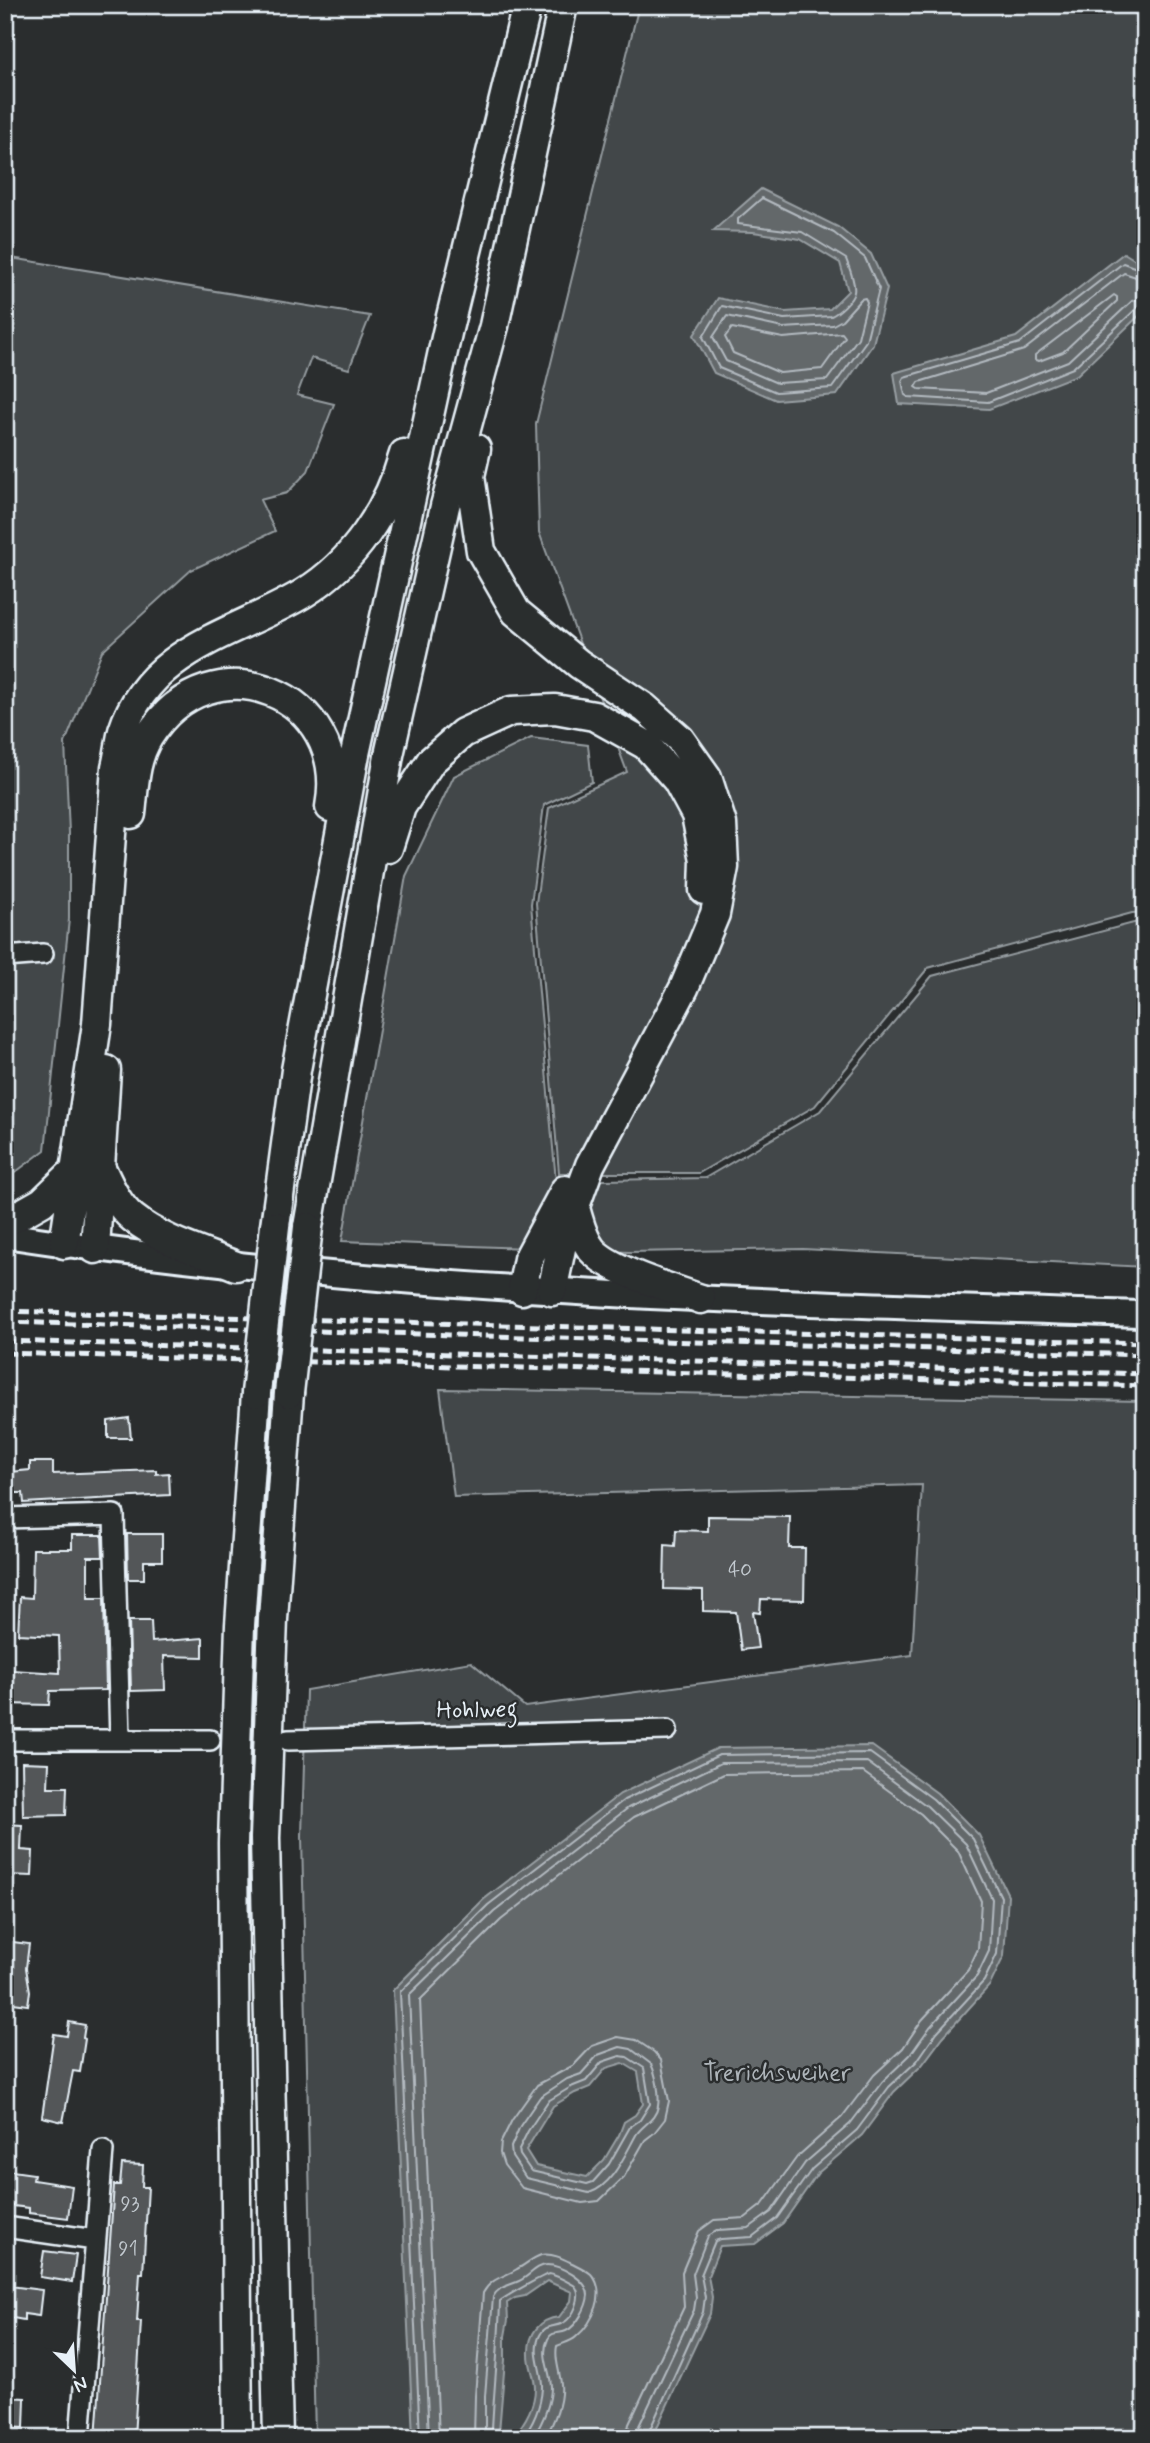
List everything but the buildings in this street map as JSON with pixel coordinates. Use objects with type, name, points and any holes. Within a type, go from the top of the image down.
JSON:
[{"type":"highway","points":[[239,2438],[233,1843],[240,1625],[256,1393],[275,1226],[296,1070],[355,754],[447,333],[527,5]]},
{"type":"highway","points":[[278,2438],[265,1838],[273,1619],[289,1394],[308,1227],[389,755],[445,506],[494,326],[563,5]]},
{"type":"highway","points":[[494,326],[491,381],[470,476],[481,551],[516,612],[579,664],[645,708],[680,739],[708,776],[722,824],[724,867],[715,914],[684,988],[590,1165],[563,1239],[552,1291]]},
{"type":"highway","points":[[95,1249],[88,1169],[117,767],[123,730],[140,694],[166,665],[198,645],[305,593],[338,566],[370,531],[396,483],[422,384],[447,333]]},
{"type":"highway","points":[[64,1244],[88,1169],[109,1024],[137,763],[148,737],[166,713],[193,694],[221,685],[251,684],[280,695],[303,712],[321,735],[332,764],[333,790],[320,862],[327,910]]},
{"type":"highway","points":[[357,940],[401,807],[431,761],[463,733],[511,711],[555,709],[594,716],[646,745],[677,780],[696,815],[705,860],[704,891],[696,924],[677,974],[635,1058],[528,1259],[522,1290]]},
{"type":"highway","points":[[5,1223],[42,1202],[88,1169]]},
{"type":"highway","points":[[88,1169],[113,1192],[131,1217],[159,1235],[236,1266]]},
{"type":"highway","points":[[574,1205],[592,1250],[604,1259],[624,1271],[701,1299]]},
{"type":"main road","points":[[5,1235],[236,1266],[522,1290],[701,1299],[1145,1314]]},
{"type":"street","points":[[5,957],[43,954]]},
{"type":"street","points":[[5,1517],[114,1516],[120,1740]]},
{"type":"street","name":"Hohlweg","points":[[288,1740],[667,1730]]},
{"type":"street","points":[[5,1740],[210,1740]]},
{"type":"street","points":[[80,2438],[103,2150]]},
{"type":"street","points":[[5,2227],[95,2240]]},
{"type":"green space","points":[[639,5],[1145,5],[1145,912],[1132,913],[928,968],[815,1106],[699,1173],[559,1173],[536,903],[549,808],[627,772],[539,532],[536,424]]},
{"type":"green space","points":[[5,257],[370,316],[349,369],[311,358],[297,395],[334,404],[308,471],[287,493],[260,500],[275,531],[191,570],[102,651],[65,743],[69,919],[45,1150],[5,1180]]},
{"type":"green space","points":[[531,738],[588,745],[592,782],[544,805],[531,904],[556,1181],[705,1178],[820,1111],[932,976],[1145,920],[1145,1267],[803,1249],[629,1252],[342,1241],[406,876],[454,776]]},
{"type":"green space","name":"Trerichsweiher","points":[[440,1389],[1145,1401],[1145,2438],[315,2438],[302,1836],[306,1690],[471,1662],[525,1707],[912,1655],[922,1485],[454,1497]]},
{"type":"water","points":[[761,189],[838,227],[871,254],[887,289],[873,344],[837,395],[776,400],[714,373],[694,335],[718,298],[785,312],[830,309],[848,291],[840,263],[800,239],[753,232],[713,231]]},
{"type":"water","points":[[1124,253],[1145,266],[1145,310],[1077,375],[989,409],[899,404],[894,373],[1016,337]]},
{"type":"water","name":"Trerichsweiher","points":[[872,1746],[937,1793],[979,1835],[1008,1895],[1004,1956],[990,1985],[943,2037],[922,2065],[894,2092],[862,2135],[818,2173],[783,2223],[755,2244],[720,2246],[708,2276],[712,2297],[710,2314],[652,2438],[512,2438],[528,2415],[535,2395],[529,2355],[530,2340],[540,2324],[559,2317],[571,2301],[572,2292],[547,2281],[525,2296],[507,2303],[499,2432],[511,2438],[413,2438],[393,1990],[483,1900],[620,1794],[718,1748]],"holes":[[[623,2063],[638,2072],[643,2104],[635,2115],[624,2122],[604,2160],[587,2177],[536,2166],[526,2150],[553,2106],[590,2087],[606,2068]]]},
{"type":"railway","points":[[5,1311],[1145,1343]]},
{"type":"railway","points":[[5,1322],[1145,1355]]},
{"type":"railway","points":[[5,1341],[1145,1374]]},
{"type":"railway","points":[[5,1353],[1145,1386]]}]
